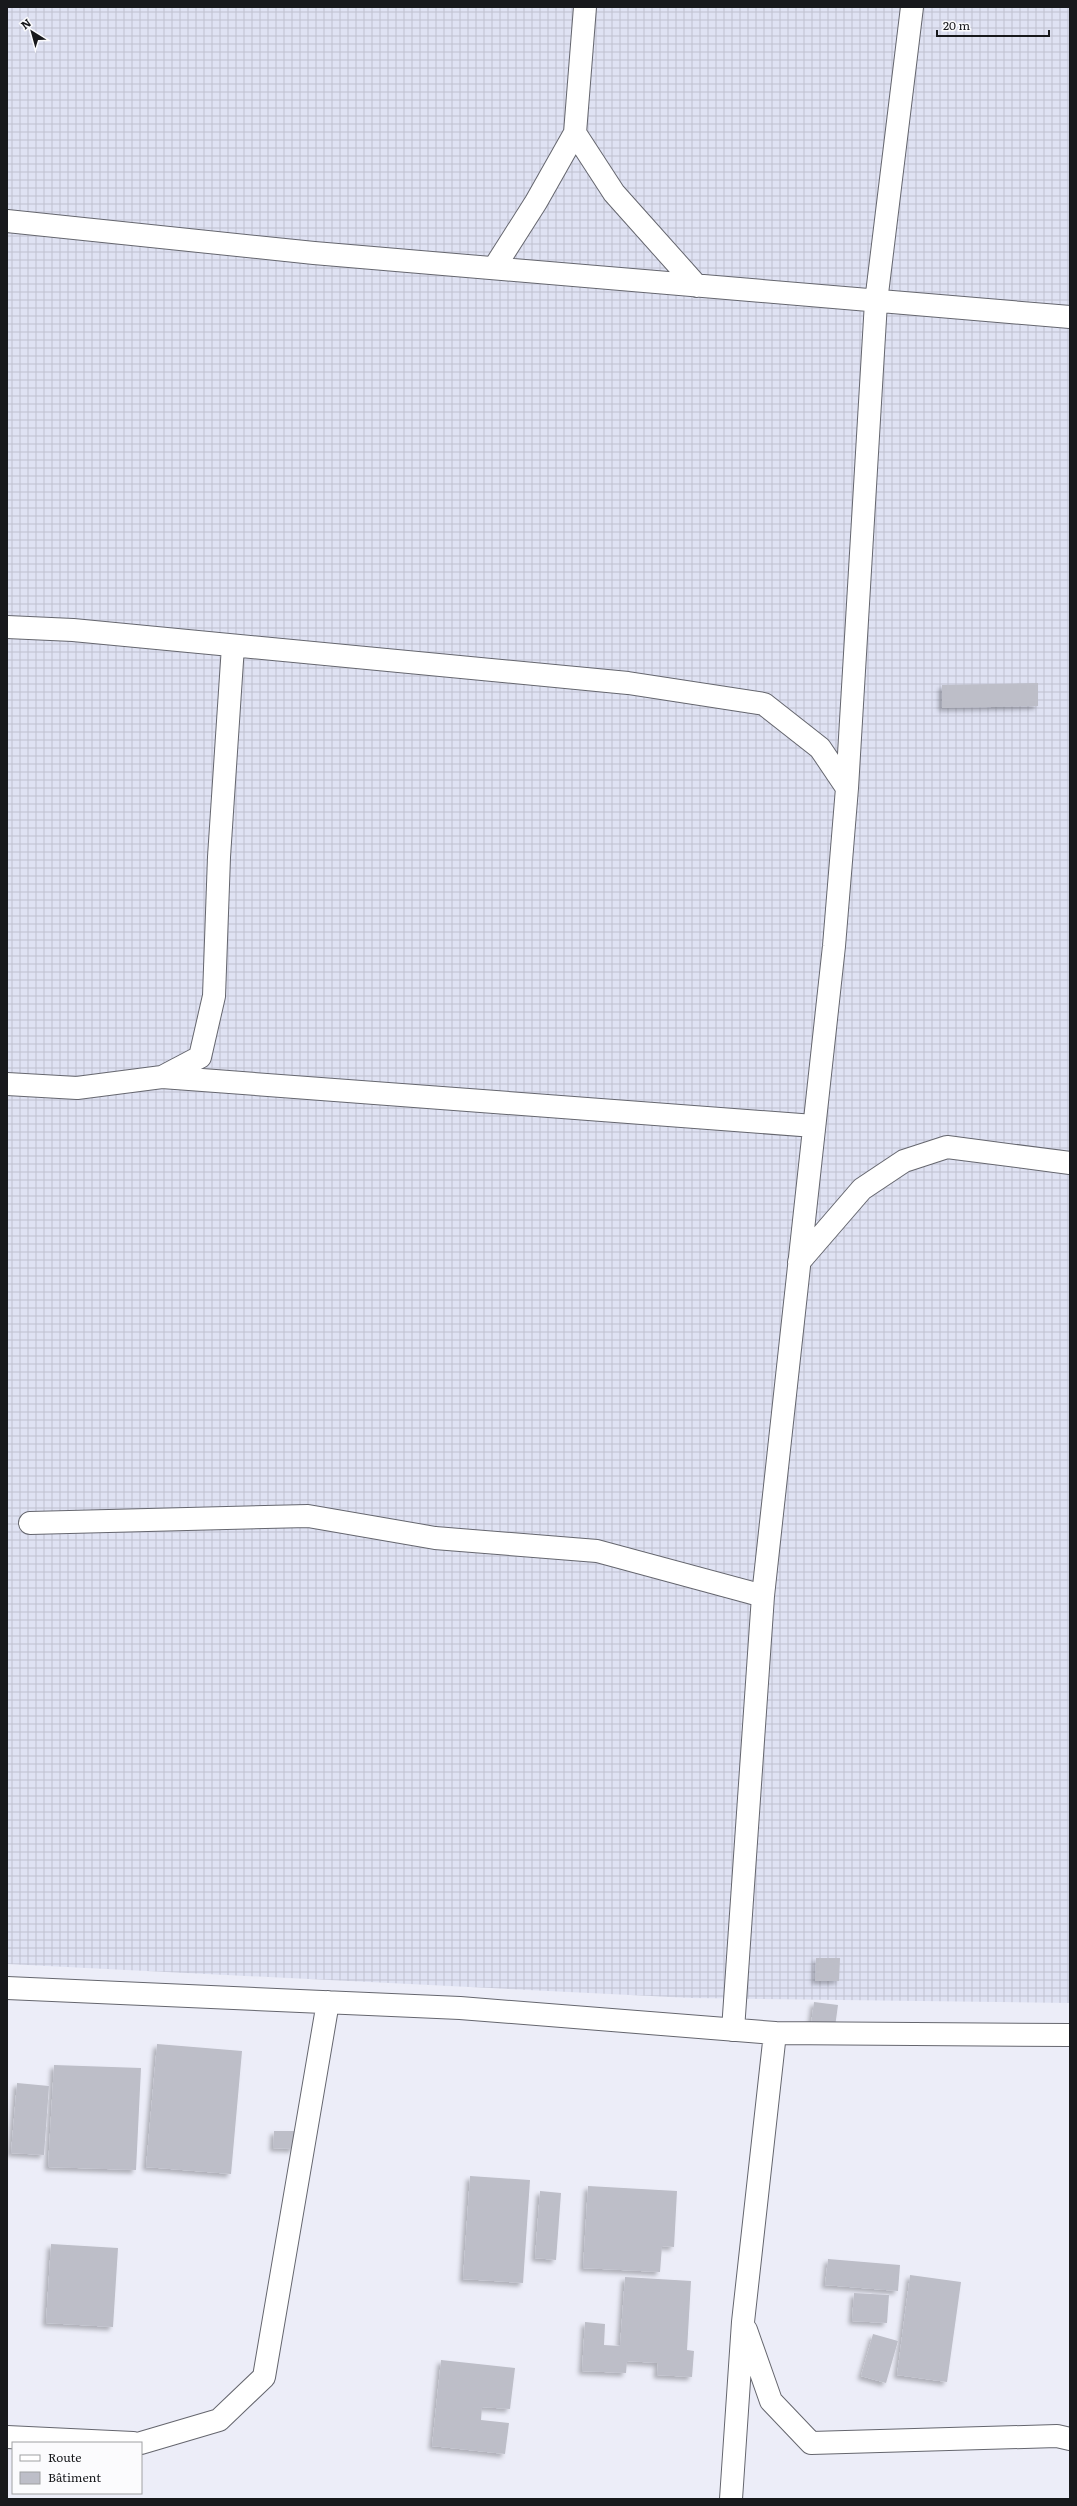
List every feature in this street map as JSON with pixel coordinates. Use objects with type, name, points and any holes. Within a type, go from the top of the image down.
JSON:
[{"type":"street","points":[[494,268],[536,202],[576,133],[585,7]]},
{"type":"street","points":[[733,2030],[763,1596],[834,946],[847,788],[876,302],[912,7]]},
{"type":"street","points":[[576,133],[614,193],[697,286]]},
{"type":"street","points":[[7,221],[314,253],[876,302],[1070,317]]},
{"type":"street","points":[[7,626],[628,683],[764,704],[820,748],[847,788]]},
{"type":"street","points":[[162,1077],[200,1057],[214,996],[219,857],[233,646]]},
{"type":"street","points":[[7,1084],[77,1088],[162,1077],[814,1126]]},
{"type":"street","points":[[799,1262],[862,1189],[904,1161],[947,1147],[1070,1163]]},
{"type":"street","points":[[30,1523],[308,1516],[435,1538],[597,1551],[763,1596]]},
{"type":"street","points":[[7,1988],[460,2008],[775,2033],[1070,2035]]},
{"type":"street","points":[[142,2443],[218,2420],[264,2377],[328,2002]]},
{"type":"street","points":[[731,2499],[743,2322],[775,2033]]},
{"type":"street","points":[[743,2322],[771,2401],[811,2444],[1057,2436],[1070,2439]]},
{"type":"street","points":[[7,2437],[112,2442]]},
{"type":"shaded area","points":[[7,7],[1070,7],[1070,2003],[691,1998],[7,1964]]},
{"type":"building","points":[[1038,683],[1038,706],[942,708],[942,685]]},
{"type":"building","points":[[816,1958],[840,1958],[839,1981],[815,1981]]},
{"type":"building","points":[[814,2002],[838,2005],[835,2027],[811,2024]]},
{"type":"building","points":[[157,2044],[242,2051],[231,2174],[146,2167]]},
{"type":"building","points":[[54,2065],[141,2068],[136,2170],[48,2167]]},
{"type":"building","points":[[17,2083],[49,2086],[44,2155],[11,2153]]},
{"type":"building","points":[[274,2131],[295,2131],[294,2149],[273,2148]]},
{"type":"building","points":[[470,2176],[530,2180],[523,2283],[463,2279]]},
{"type":"building","points":[[588,2186],[677,2191],[674,2247],[662,2246],[660,2272],[583,2268]]},
{"type":"building","points":[[540,2191],[561,2193],[556,2260],[535,2258]]},
{"type":"building","points":[[51,2244],[118,2248],[113,2327],[46,2323]]},
{"type":"building","points":[[828,2259],[900,2265],[898,2291],[825,2285]]},
{"type":"building","points":[[910,2275],[961,2282],[947,2382],[897,2375]]},
{"type":"building","points":[[625,2277],[691,2281],[687,2350],[694,2351],[692,2377],[657,2375],[658,2363],[627,2361],[626,2373],[582,2371],[585,2322],[605,2324],[604,2345],[620,2346]]},
{"type":"building","points":[[854,2293],[889,2295],[887,2323],[852,2321]]},
{"type":"building","points":[[873,2334],[898,2341],[886,2383],[861,2376]]},
{"type":"building","points":[[441,2360],[515,2368],[510,2409],[482,2407],[481,2420],[509,2423],[505,2454],[432,2446]]}]
